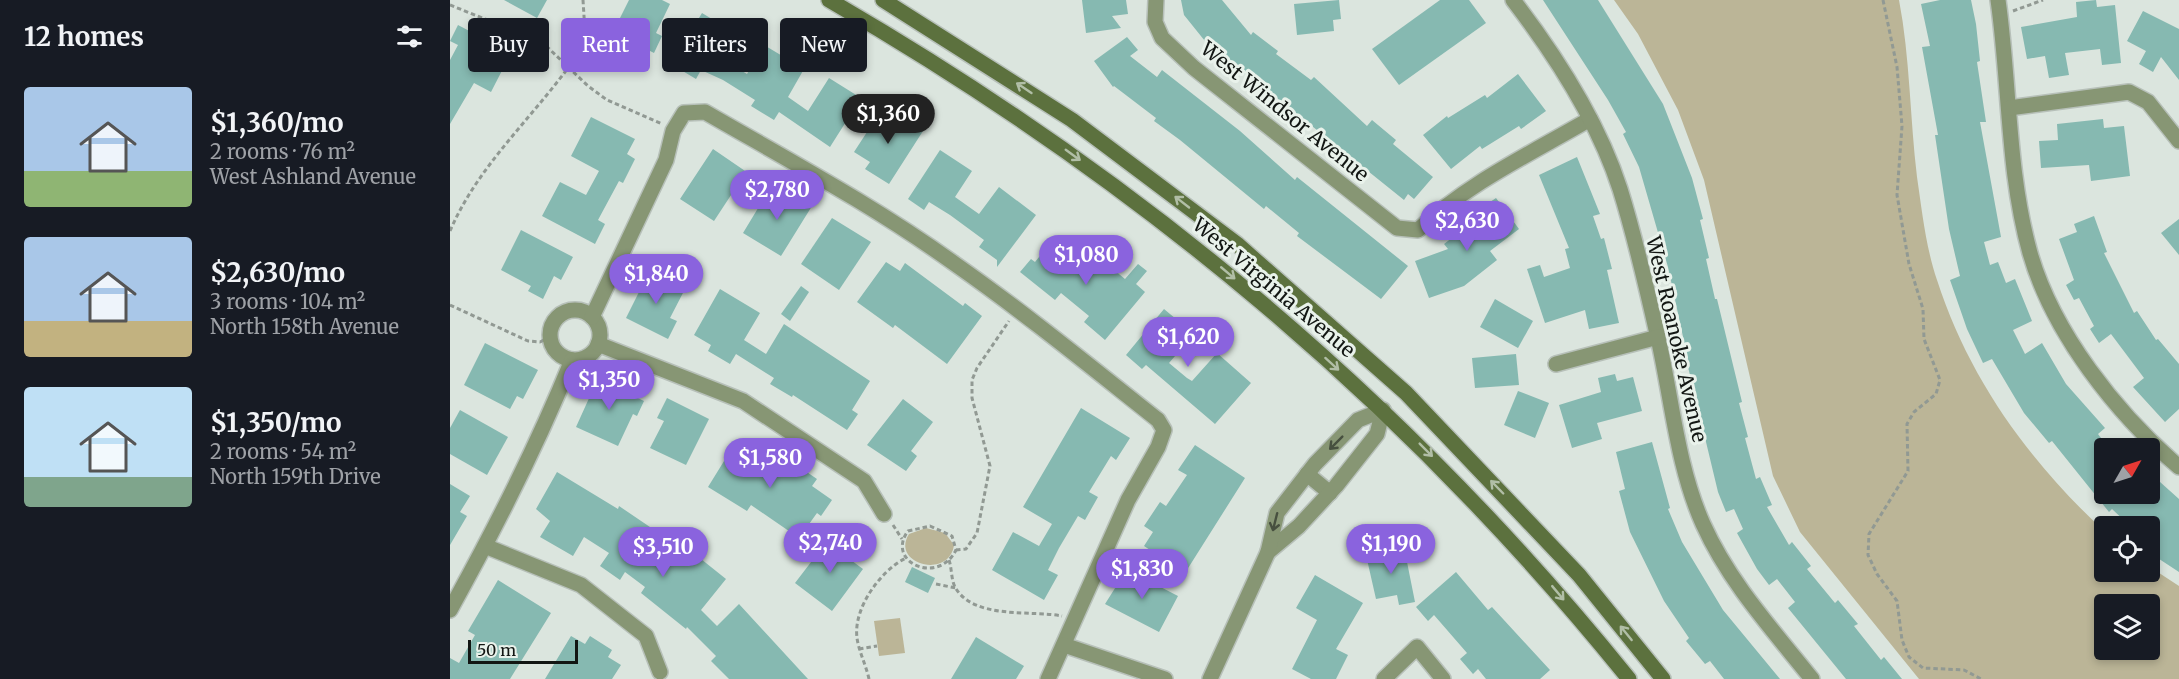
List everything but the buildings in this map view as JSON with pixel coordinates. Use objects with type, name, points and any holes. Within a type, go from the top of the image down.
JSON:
[{"type":"main road","name":"West Virginia Avenue","points":[[829,0],[979,91],[1133,198],[1289,324],[1383,410],[1488,514],[1540,572],[1629,679]]},
{"type":"main road","name":"West Virginia Avenue","points":[[883,0],[1072,120],[1237,244],[1407,393],[1579,575],[1663,679]]},
{"type":"street","name":"West Windsor Avenue","points":[[1156,0],[1155,22],[1162,38],[1194,68],[1397,228],[1418,230],[1440,209],[1496,171],[1590,119]]},
{"type":"street","name":"West Roanoke Avenue","points":[[1513,0],[1540,35],[1590,119],[1619,188],[1658,337],[1688,480],[1702,521],[1724,568],[1812,679]]},
{"type":"street","points":[[1998,6],[2014,163],[2030,254],[2060,324],[2117,405],[2179,467]]},
{"type":"street","points":[[2009,108],[2129,92],[2148,102],[2179,141]]},
{"type":"street","points":[[592,317],[666,160],[673,131],[684,113],[705,112],[842,191],[954,263],[1158,420],[1164,430],[1158,447],[1128,500],[1048,679]]},
{"type":"street","points":[[568,311],[585,312],[592,317],[599,329],[598,344],[585,358],[572,360],[557,352],[550,337],[554,321],[568,311]]},
{"type":"street","points":[[1556,364],[1658,337]]},
{"type":"street","points":[[598,344],[743,401],[864,481],[884,514]]},
{"type":"street","points":[[450,610],[548,421],[572,360]]},
{"type":"street","points":[[1210,679],[1268,552],[1277,513],[1308,474],[1358,420],[1383,410]]},
{"type":"street","points":[[1268,552],[1299,526],[1330,493],[1377,434],[1383,410]]},
{"type":"street","points":[[1308,474],[1330,493]]},
{"type":"street","points":[[485,546],[581,585],[646,636],[660,672]]},
{"type":"street","points":[[1064,645],[1165,679]]},
{"type":"street","points":[[1384,679],[1417,647],[1443,679]]},
{"type":"path","points":[[583,0],[584,18]]},
{"type":"path","points":[[1883,0],[1897,68],[1901,107],[1897,195],[1909,264],[1923,309],[1924,339],[1940,380],[1936,394],[1914,412],[1907,424],[1908,471],[1869,534],[1868,555],[1877,574],[1897,601],[1902,640],[1909,657],[1923,668],[1964,670],[1981,679]]},
{"type":"path","points":[[1998,6],[2043,0]]},
{"type":"path","points":[[450,5],[530,35],[543,42],[561,60]]},
{"type":"path","points":[[450,231],[463,205],[490,165],[564,72]]},
{"type":"path","points":[[574,72],[607,100],[650,117],[673,131]]},
{"type":"path","points":[[450,305],[528,341],[540,342],[550,337]]},
{"type":"path","points":[[956,550],[966,549],[975,540],[989,482],[988,455],[972,398],[972,380],[977,368],[1017,310]]},
{"type":"path","points":[[930,526],[947,532],[954,540],[956,550],[949,560],[940,566],[926,568],[912,564],[906,558],[903,545],[905,534],[930,526]]},
{"type":"path","points":[[868,679],[856,628],[867,599],[893,564],[906,558]]},
{"type":"path","points":[[949,560],[956,588],[965,598],[993,609],[1018,614],[1059,615],[1075,621]]},
{"type":"path","points":[[936,584],[956,588]]},
{"type":"path","points":[[860,649],[877,646]]},
{"type":"shaded area","points":[[1614,0],[1899,0],[1917,177],[1925,229],[1933,268],[1950,316],[1966,351],[2004,416],[2051,476],[2094,521],[2094,582],[2160,582],[2160,574],[2179,586],[2179,679],[1919,679],[1800,532],[1773,476],[1704,180],[1678,110],[1638,34]]},
{"type":"shaded area","points":[[926,528],[945,533],[954,545],[950,556],[933,565],[922,564],[914,560],[907,553],[905,545],[909,534]]},
{"type":"shaded area","points":[[900,618],[905,653],[879,656],[874,621]]}]
